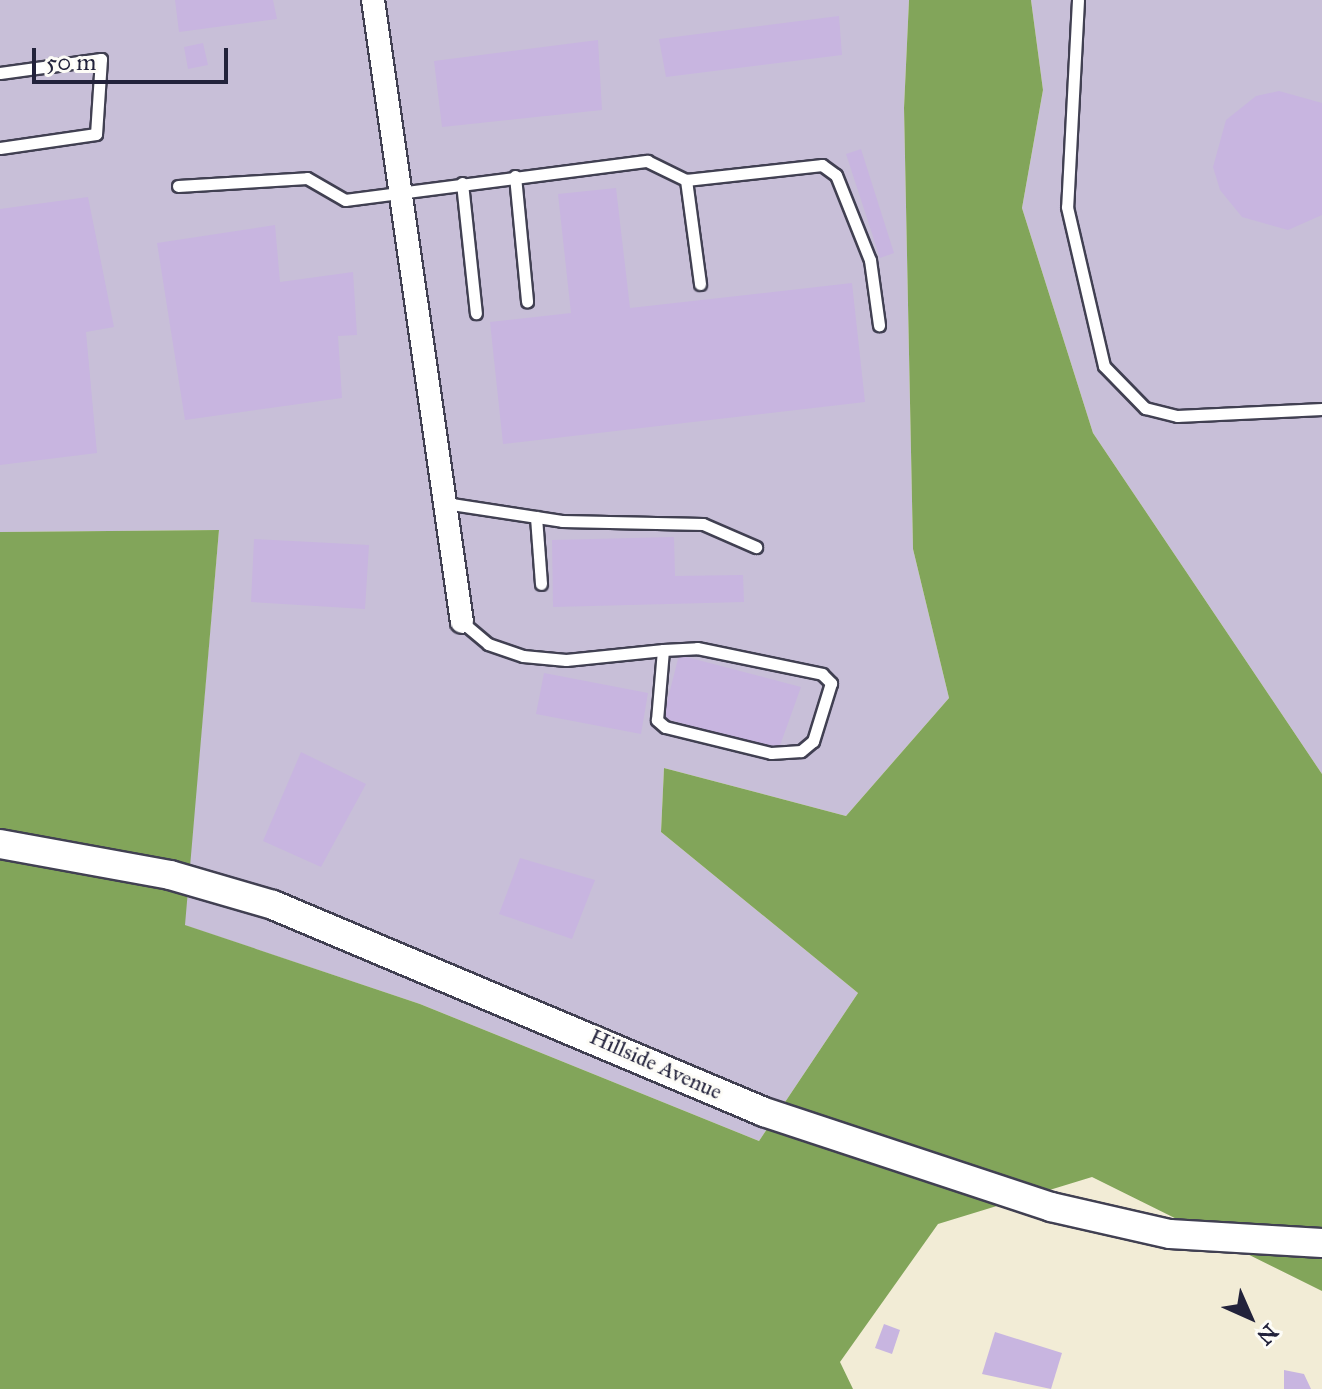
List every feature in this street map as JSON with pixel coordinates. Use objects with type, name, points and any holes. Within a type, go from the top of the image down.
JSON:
[{"type":"street","points":[[373,0],[462,622]]},
{"type":"street","name":"Hillside Avenue","points":[[0,844],[170,875],[273,905],[764,1112],[1051,1207],[1170,1234],[1322,1243]]},
{"type":"lane","points":[[1078,0],[1067,207],[1104,366],[1145,408],[1177,416],[1322,409]]},
{"type":"lane","points":[[0,73],[101,59],[96,134],[0,148]]},
{"type":"lane","points":[[178,186],[307,178],[345,200],[400,190],[647,161],[686,180],[822,165],[836,175],[870,260],[879,325]]},
{"type":"lane","points":[[515,176],[527,301]]},
{"type":"lane","points":[[686,180],[700,284]]},
{"type":"lane","points":[[462,183],[476,313]]},
{"type":"lane","points":[[445,503],[536,517],[703,524],[756,547]]},
{"type":"lane","points":[[536,517],[541,584]]},
{"type":"lane","points":[[462,622],[488,644],[523,656],[697,648],[822,674],[831,683],[813,741],[801,751],[771,753],[665,727],[657,720],[663,650]]},
{"type":"shaded area","points":[[0,0],[909,0],[904,108],[913,549],[949,698],[846,816],[664,768],[661,832],[858,993],[759,1141],[420,1004],[184,925],[219,530],[0,532]]},
{"type":"shaded area","points":[[1031,0],[1322,0],[1322,774],[1093,433],[1022,208],[1043,90]]},
{"type":"green space","points":[[909,0],[1031,0],[1043,90],[1022,208],[1093,433],[1322,774],[1322,1291],[1092,1177],[938,1224],[840,1362],[853,1389],[0,1389],[0,532],[219,530],[185,925],[420,1004],[759,1141],[858,993],[661,832],[664,768],[846,816],[949,698],[913,549],[904,108]]},
{"type":"building","points":[[175,0],[273,0],[277,19],[179,32]]},
{"type":"building","points":[[839,16],[842,55],[666,77],[659,39]]},
{"type":"building","points":[[598,40],[602,110],[442,127],[434,61]]},
{"type":"building","points":[[203,43],[208,65],[188,69],[184,47]]},
{"type":"building","points":[[1279,91],[1322,103],[1322,215],[1288,230],[1242,217],[1220,190],[1213,167],[1226,120],[1256,96]]},
{"type":"building","points":[[861,149],[894,253],[880,258],[846,154]]},
{"type":"building","points":[[616,188],[630,308],[852,283],[865,402],[503,444],[490,322],[571,313],[558,194]]},
{"type":"building","points":[[88,197],[114,327],[86,332],[97,453],[0,465],[0,209]]},
{"type":"building","points":[[275,225],[280,282],[353,272],[357,335],[338,336],[342,398],[185,420],[157,243]]},
{"type":"building","points":[[674,537],[675,576],[743,575],[744,602],[553,607],[552,540]]},
{"type":"building","points":[[254,539],[369,545],[365,609],[251,602]]},
{"type":"building","points":[[679,655],[801,687],[778,751],[663,718]]},
{"type":"building","points":[[544,673],[648,693],[641,734],[536,714]]},
{"type":"building","points":[[301,752],[366,784],[321,867],[263,841]]},
{"type":"building","points":[[520,858],[595,880],[572,939],[499,914]]},
{"type":"building","points":[[884,1324],[900,1330],[892,1354],[875,1348]]},
{"type":"building","points":[[995,1332],[1062,1353],[1051,1389],[982,1374]]},
{"type":"building","points":[[1284,1370],[1304,1374],[1311,1389],[1284,1389]]}]
